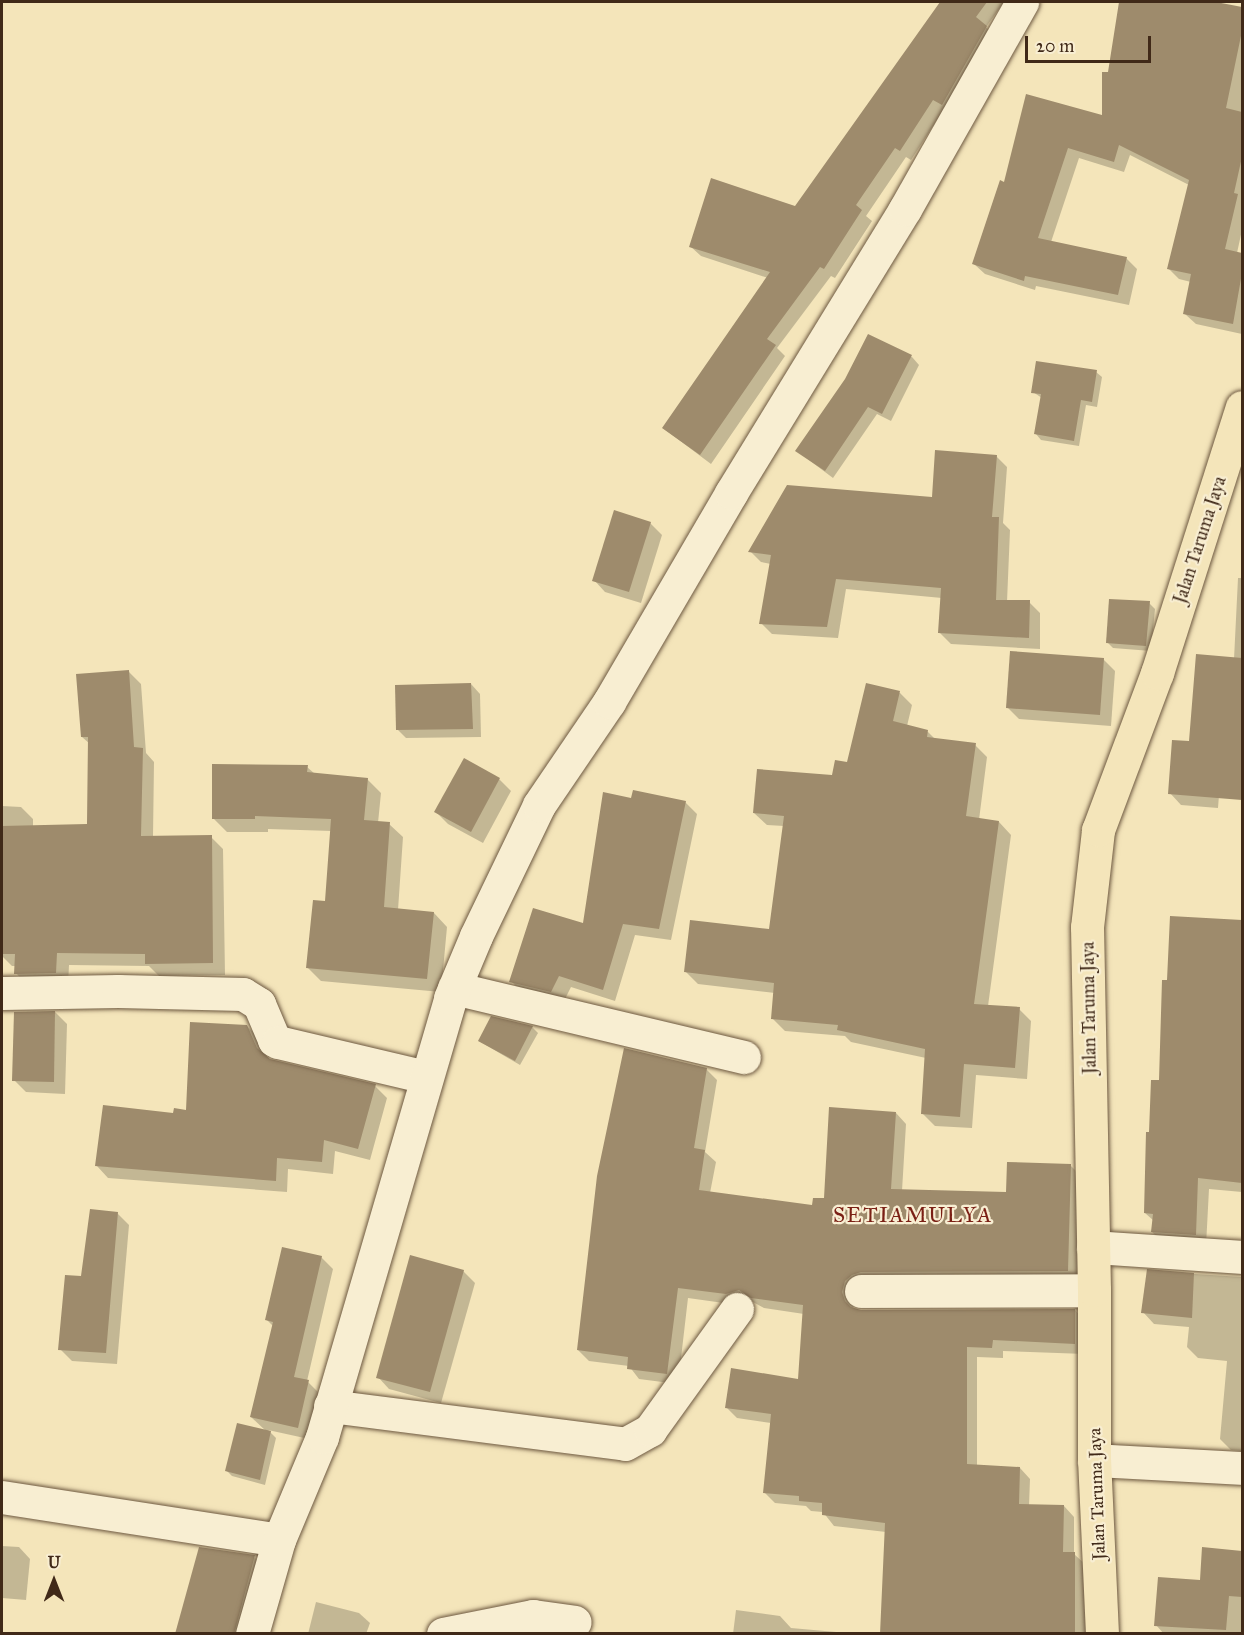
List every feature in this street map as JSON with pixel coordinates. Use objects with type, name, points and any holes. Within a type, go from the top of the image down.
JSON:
[{"type":"main road","name":"Jalan Taruma Jaya","points":[[1102,1634],[1094,1460],[1094,1290],[1087,927],[1098,830],[1157,673],[1242,407]]},
{"type":"street","points":[[256,1632],[279,1540],[322,1437],[426,1077],[454,988],[476,936],[539,805],[609,702],[731,493],[905,209],[961,106],[1022,2]]},
{"type":"street","points":[[454,988],[744,1057]]},
{"type":"street","points":[[2,993],[118,991],[243,994],[259,1004],[274,1040],[278,1042],[426,1077]]},
{"type":"street","points":[[1093,1247],[1242,1257]]},
{"type":"street","points":[[861,1290],[1094,1290]]},
{"type":"street","points":[[330,1406],[625,1444],[650,1430],[737,1309]]},
{"type":"street","points":[[1094,1460],[1242,1468]]},
{"type":"street","points":[[2,1497],[279,1540]]},
{"type":"street","points":[[443,1634],[533,1616],[575,1622]]},
{"type":"building","points":[[940,2],[987,2],[976,17],[987,26],[942,105],[933,100],[900,151],[895,148],[856,205],[862,210],[824,269],[820,267],[767,339],[776,345],[700,455],[662,428],[770,272],[689,247],[711,178],[795,206]]},
{"type":"building","points":[[1119,2],[1216,2],[1242,7],[1242,31],[1226,108],[1242,112],[1242,157],[1234,193],[1238,194],[1225,249],[1242,253],[1242,273],[1233,324],[1183,314],[1191,274],[1167,269],[1189,180],[1119,145],[1114,162],[1068,148],[1038,238],[1127,257],[1118,295],[1025,276],[1024,281],[972,264],[1000,180],[1004,182],[1026,94],[1102,115],[1102,72],[1108,72]]},
{"type":"building","points":[[868,334],[912,355],[882,414],[868,407],[825,471],[795,451],[845,379]]},
{"type":"building","points":[[1036,361],[1097,370],[1092,402],[1081,400],[1074,441],[1034,434],[1041,394],[1031,393]]},
{"type":"building","points":[[935,450],[997,455],[992,517],[999,517],[996,600],[1030,600],[1029,638],[938,633],[941,588],[836,579],[827,627],[759,624],[771,555],[748,552],[787,485],[932,497]]},
{"type":"building","points":[[614,510],[651,522],[629,592],[592,581]]},
{"type":"building","points":[[1109,599],[1150,601],[1146,646],[1106,643]]},
{"type":"building","points":[[1010,651],[1104,658],[1100,715],[1006,708]]},
{"type":"building","points":[[1196,654],[1242,658],[1242,800],[1168,794],[1172,740],[1189,741]]},
{"type":"building","points":[[129,670],[134,747],[143,748],[141,836],[212,835],[213,963],[145,964],[145,954],[57,953],[56,973],[14,974],[15,954],[2,954],[2,826],[87,824],[88,737],[81,737],[76,674]]},
{"type":"building","points":[[471,683],[473,729],[396,730],[395,685]]},
{"type":"building","points":[[866,683],[900,691],[893,721],[928,730],[927,737],[976,743],[966,816],[999,821],[974,1004],[1020,1007],[1015,1068],[964,1064],[960,1117],[921,1114],[925,1049],[837,1030],[838,1025],[771,1019],[774,983],[684,972],[690,920],[769,929],[784,816],[753,813],[757,769],[832,775],[835,760],[847,762]]},
{"type":"building","points":[[464,758],[500,778],[471,832],[434,812]]},
{"type":"building","points":[[212,764],[308,765],[307,772],[368,778],[364,820],[390,822],[384,907],[434,912],[427,979],[306,968],[313,900],[325,901],[331,819],[255,816],[255,819],[212,819]]},
{"type":"building","points":[[633,790],[686,801],[659,929],[623,924],[603,990],[559,976],[551,992],[509,982],[533,908],[583,923],[603,792],[631,798]]},
{"type":"building","points":[[1170,916],[1242,920],[1242,1183],[1198,1178],[1196,1235],[1151,1232],[1153,1214],[1144,1213],[1146,1132],[1149,1132],[1151,1080],[1159,1080],[1162,980],[1167,980]]},
{"type":"building","points":[[55,1011],[54,1082],[12,1081],[14,1012]]},
{"type":"building","points":[[491,1016],[533,1026],[515,1061],[478,1041]]},
{"type":"building","points":[[190,1022],[247,1025],[257,1048],[270,1059],[376,1084],[358,1149],[324,1140],[322,1162],[277,1158],[276,1181],[95,1166],[103,1105],[173,1113],[174,1108],[186,1110]]},
{"type":"building","points":[[624,1048],[707,1068],[694,1148],[705,1150],[699,1190],[812,1205],[813,1198],[824,1198],[829,1107],[896,1112],[891,1189],[1006,1192],[1007,1162],[1071,1164],[1068,1271],[861,1272],[845,1281],[842,1292],[845,1301],[851,1307],[861,1310],[1075,1309],[1075,1344],[993,1340],[992,1348],[967,1347],[967,1464],[1020,1467],[1019,1504],[1064,1505],[1063,1552],[1075,1552],[1075,1634],[880,1634],[885,1523],[822,1515],[822,1503],[799,1501],[799,1496],[763,1493],[771,1414],[725,1408],[731,1368],[798,1379],[803,1305],[751,1298],[739,1290],[726,1294],[678,1288],[667,1374],[627,1369],[628,1357],[577,1350],[597,1176]]},
{"type":"building","points":[[90,1209],[118,1212],[106,1353],[58,1350],[65,1275],[81,1276]]},
{"type":"building","points":[[282,1247],[322,1256],[294,1377],[309,1380],[298,1428],[250,1417],[273,1322],[265,1320]]},
{"type":"building","points":[[410,1255],[464,1270],[430,1392],[376,1378]]},
{"type":"building","points":[[1147,1269],[1194,1273],[1192,1318],[1141,1313]]},
{"type":"building","points":[[237,1423],[271,1431],[260,1480],[225,1471]]},
{"type":"building","points":[[199,1547],[255,1555],[234,1634],[175,1634]]},
{"type":"building","points":[[1202,1547],[1242,1551],[1242,1597],[1229,1596],[1226,1630],[1154,1626],[1158,1577],[1200,1580]]},
{"type":"district","name":"SETIAMULYA","points":[[913,1215]]}]
